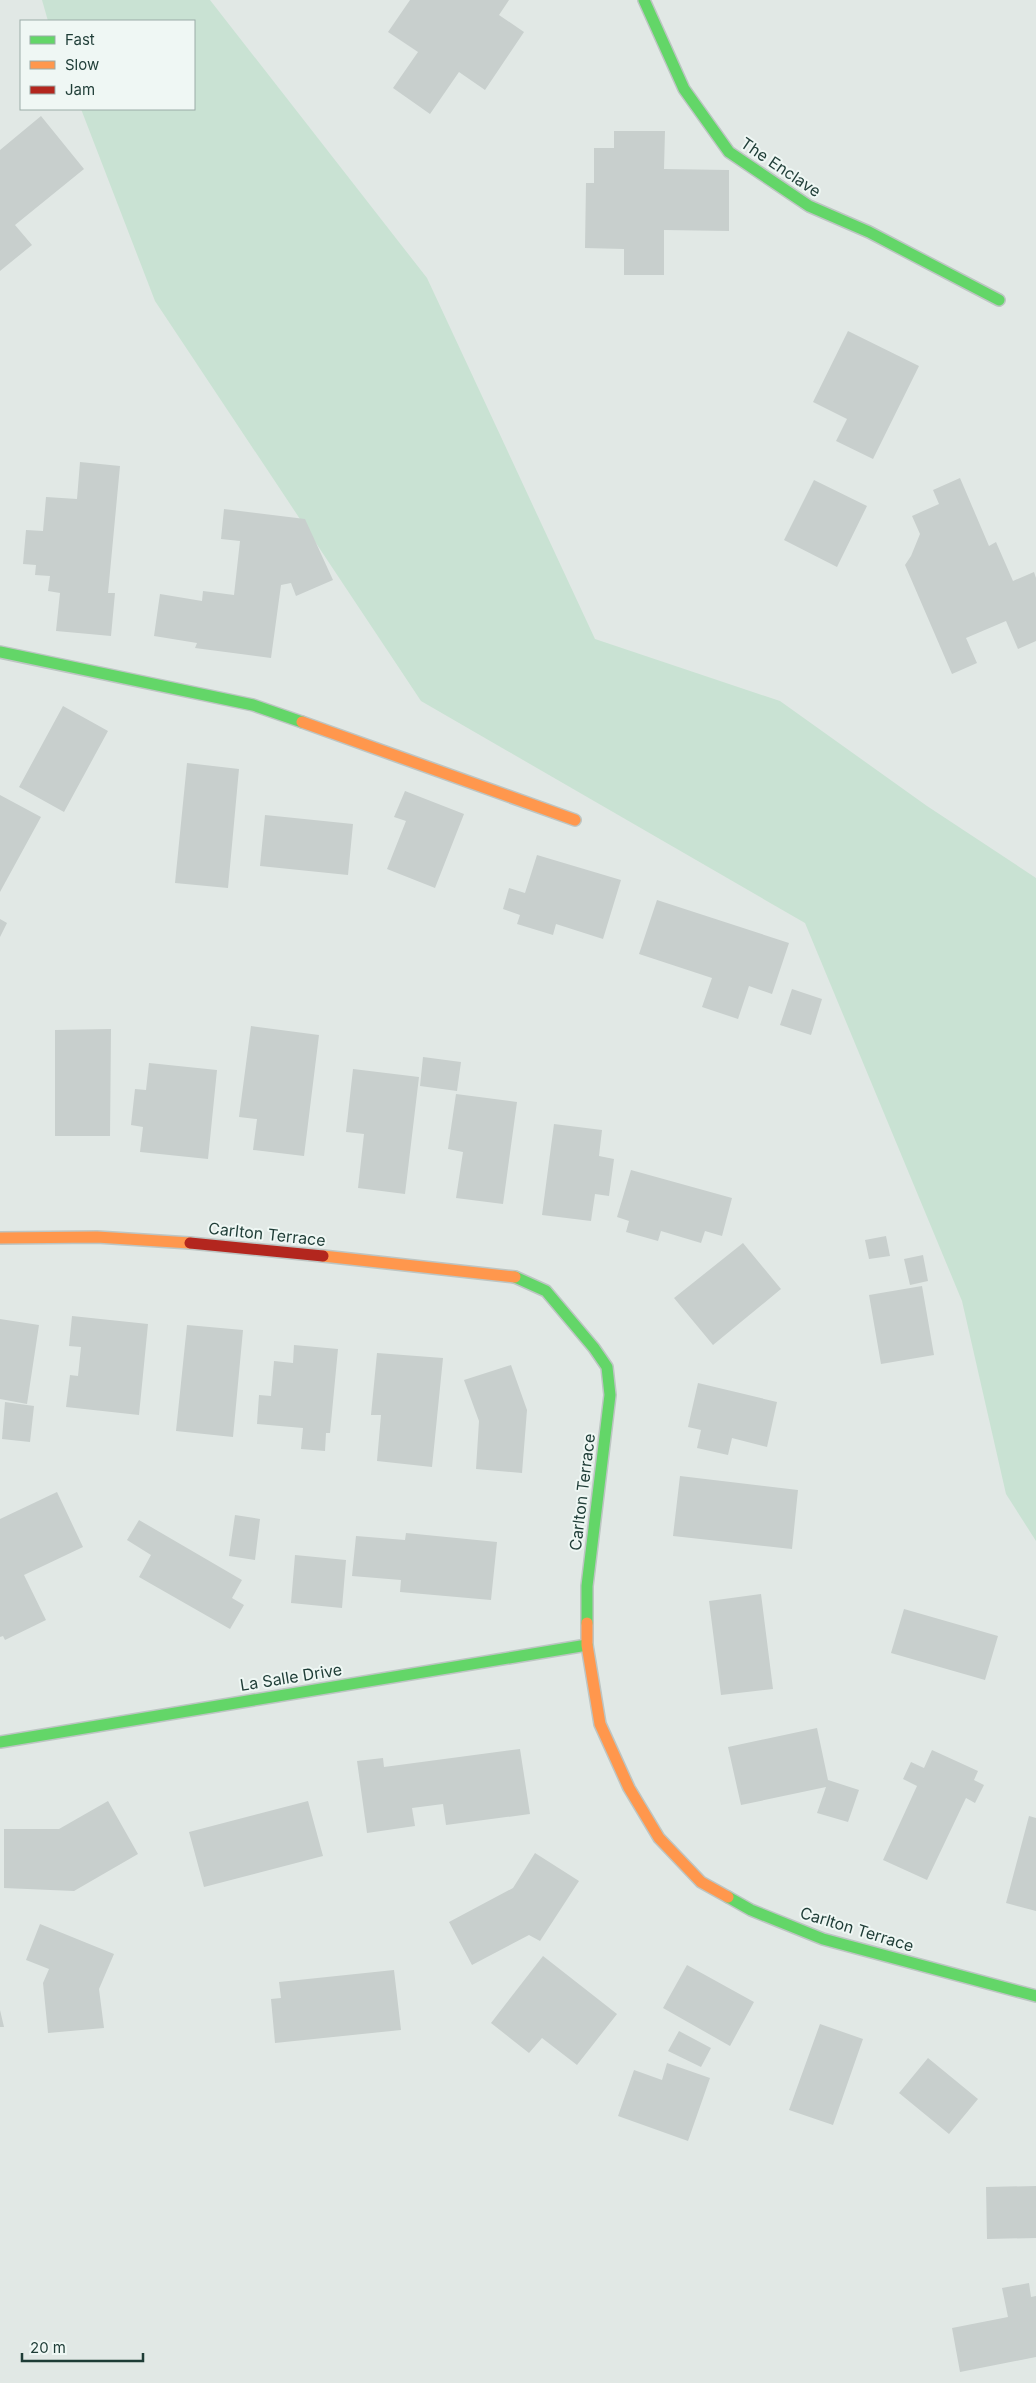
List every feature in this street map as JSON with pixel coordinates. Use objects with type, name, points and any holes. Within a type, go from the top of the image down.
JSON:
[{"type":"street","name":"The Enclave","points":[[644,0],[684,89],[728,152],[809,206],[869,232],[999,300]]},
{"type":"street","points":[[0,652],[253,705],[575,820]]},
{"type":"street","name":"Carlton Terrace","points":[[0,1238],[97,1237],[165,1240],[512,1276],[546,1291],[594,1348],[607,1367],[610,1395],[587,1586],[587,1645],[600,1724],[629,1788],[659,1838],[701,1882],[751,1910],[823,1939],[1036,1996]]},
{"type":"street","name":"La Salle Drive","points":[[0,1742],[587,1645]]},
{"type":"green space","points":[[42,0],[210,0],[427,278],[595,639],[780,701],[927,806],[1036,878],[1036,1541],[1006,1494],[962,1301],[805,923],[421,701],[155,301],[81,110],[195,110],[195,20],[48,20]]},
{"type":"building","points":[[410,0],[509,0],[499,15],[524,32],[485,90],[459,72],[430,114],[393,88],[418,52],[388,32]]},
{"type":"building","points":[[41,116],[84,169],[15,225],[32,245],[0,271],[0,150]]},
{"type":"building","points":[[614,131],[665,131],[664,169],[729,170],[729,231],[664,230],[664,275],[624,275],[624,249],[585,248],[586,183],[594,183],[594,148],[614,148]]},
{"type":"building","points":[[848,331],[919,366],[873,459],[836,441],[847,419],[813,402]]},
{"type":"building","points":[[80,462],[120,466],[108,593],[115,593],[111,636],[56,631],[60,593],[48,591],[50,576],[35,575],[36,565],[23,564],[26,530],[43,531],[46,497],[77,499]]},
{"type":"building","points":[[960,478],[989,546],[996,542],[1013,581],[1034,572],[1036,578],[1036,641],[1018,649],[1006,621],[966,638],[977,663],[952,674],[905,565],[920,534],[912,516],[939,504],[933,490]]},
{"type":"building","points":[[814,480],[867,506],[837,567],[784,540]]},
{"type":"building","points":[[224,509],[305,519],[333,580],[296,596],[291,583],[281,585],[271,658],[195,648],[197,643],[154,636],[160,594],[202,601],[203,591],[234,595],[240,541],[221,539]]},
{"type":"building","points":[[63,706],[108,731],[64,812],[19,787]]},
{"type":"building","points":[[187,763],[239,769],[228,888],[175,883]]},
{"type":"building","points":[[405,791],[464,814],[435,888],[387,869],[406,821],[394,817]]},
{"type":"building","points":[[0,795],[41,817],[0,892]]},
{"type":"building","points":[[265,815],[353,824],[348,875],[260,866]]},
{"type":"building","points":[[537,855],[621,880],[603,939],[556,924],[553,935],[517,924],[520,915],[503,909],[509,888],[525,893]]},
{"type":"building","points":[[657,900],[789,943],[772,994],[749,986],[738,1019],[702,1007],[712,978],[639,954]]},
{"type":"building","points":[[0,919],[7,923],[0,937]]},
{"type":"building","points":[[792,989],[822,999],[811,1035],[780,1025]]},
{"type":"building","points":[[251,1026],[319,1035],[304,1156],[253,1150],[257,1119],[239,1117]]},
{"type":"building","points":[[111,1029],[110,1136],[55,1136],[55,1030]]},
{"type":"building","points":[[423,1057],[461,1062],[457,1091],[420,1086]]},
{"type":"building","points":[[149,1063],[217,1070],[208,1159],[140,1152],[143,1127],[131,1125],[135,1089],[146,1090]]},
{"type":"building","points":[[353,1069],[419,1077],[405,1194],[358,1188],[364,1134],[346,1132]]},
{"type":"building","points":[[456,1094],[517,1102],[503,1204],[456,1198],[463,1152],[448,1149]]},
{"type":"building","points":[[554,1124],[602,1130],[599,1156],[614,1159],[609,1196],[595,1194],[591,1221],[542,1215]]},
{"type":"building","points":[[631,1170],[732,1198],[722,1236],[705,1231],[701,1243],[661,1231],[658,1241],[626,1232],[629,1221],[617,1217]]},
{"type":"building","points":[[886,1236],[890,1256],[869,1259],[865,1240]]},
{"type":"building","points":[[743,1243],[781,1289],[713,1345],[674,1298]]},
{"type":"building","points":[[923,1255],[928,1281],[910,1285],[904,1259]]},
{"type":"building","points":[[922,1286],[934,1355],[881,1364],[869,1295]]},
{"type":"building","points":[[72,1316],[148,1324],[139,1415],[66,1407],[70,1375],[78,1376],[81,1347],[69,1346]]},
{"type":"building","points":[[0,1319],[39,1325],[27,1404],[0,1399]]},
{"type":"building","points":[[187,1325],[243,1330],[233,1437],[176,1431]]},
{"type":"building","points":[[294,1345],[338,1349],[330,1433],[326,1433],[325,1451],[301,1449],[303,1428],[257,1424],[259,1395],[271,1396],[274,1361],[293,1363]]},
{"type":"building","points":[[377,1353],[443,1358],[432,1467],[377,1461],[381,1415],[371,1415]]},
{"type":"building","points":[[511,1365],[527,1410],[522,1473],[476,1469],[479,1421],[464,1380]]},
{"type":"building","points":[[698,1383],[777,1402],[767,1447],[732,1438],[728,1455],[697,1448],[701,1430],[688,1427]]},
{"type":"building","points":[[5,1402],[34,1406],[30,1442],[2,1439]]},
{"type":"building","points":[[680,1476],[798,1490],[792,1549],[673,1536]]},
{"type":"building","points":[[57,1492],[83,1547],[24,1575],[46,1620],[5,1640],[3,1636],[0,1637],[0,1519]]},
{"type":"building","points":[[235,1515],[260,1519],[255,1560],[229,1556]]},
{"type":"building","points":[[139,1520],[242,1580],[232,1598],[244,1605],[230,1629],[139,1577],[151,1555],[127,1540]]},
{"type":"building","points":[[406,1533],[497,1542],[491,1600],[400,1592],[401,1580],[352,1576],[356,1536],[405,1540]]},
{"type":"building","points":[[295,1555],[346,1560],[342,1608],[291,1603]]},
{"type":"building","points":[[761,1594],[773,1689],[721,1695],[709,1601]]},
{"type":"building","points":[[904,1609],[998,1636],[985,1680],[891,1653]]},
{"type":"building","points":[[817,1728],[828,1780],[859,1790],[848,1822],[817,1813],[826,1787],[741,1805],[728,1747]]},
{"type":"building","points":[[520,1749],[530,1814],[446,1825],[443,1804],[412,1808],[415,1826],[367,1833],[357,1761],[383,1758],[384,1767]]},
{"type":"building","points":[[932,1750],[978,1771],[974,1780],[984,1785],[975,1803],[966,1798],[927,1880],[883,1860],[917,1786],[903,1779],[911,1762],[924,1768]]},
{"type":"building","points":[[108,1801],[138,1854],[74,1891],[4,1888],[4,1829],[59,1829]]},
{"type":"building","points":[[308,1801],[323,1856],[204,1887],[189,1832]]},
{"type":"building","points":[[1029,1816],[1036,1818],[1036,1911],[1006,1903]]},
{"type":"building","points":[[535,1853],[579,1881],[540,1941],[529,1935],[472,1965],[449,1922],[513,1888]]},
{"type":"building","points":[[40,1924],[114,1954],[99,1989],[104,2028],[48,2033],[43,1983],[49,1969],[26,1960]]},
{"type":"building","points":[[543,1956],[617,2014],[577,2065],[542,2038],[529,2053],[491,2023]]},
{"type":"building","points":[[687,1965],[754,2002],[730,2046],[663,2008]]},
{"type":"building","points":[[394,1970],[401,2030],[275,2043],[271,1999],[281,1998],[279,1982]]},
{"type":"building","points":[[0,2010],[4,2027],[0,2027]]},
{"type":"building","points":[[820,2024],[863,2039],[833,2125],[789,2110]]},
{"type":"building","points":[[679,2031],[711,2048],[701,2067],[668,2051]]},
{"type":"building","points":[[928,2058],[978,2099],[949,2134],[899,2093]]},
{"type":"building","points":[[667,2063],[710,2078],[688,2141],[618,2116],[634,2070],[662,2080]]},
{"type":"building","points":[[1036,2186],[1036,2238],[987,2239],[986,2187]]},
{"type":"building","points":[[1029,2283],[1031,2297],[1036,2296],[1036,2357],[960,2372],[952,2328],[1008,2317],[1002,2288]]},
{"type":"traffic: fast","points":[[644,0],[684,89],[729,152],[809,206],[869,232],[999,300]]},
{"type":"traffic: fast","points":[[0,652],[253,705],[302,722]]},
{"type":"traffic: fast","points":[[515,1277],[546,1291],[594,1348],[607,1367],[610,1395],[587,1586],[587,1623]]},
{"type":"traffic: fast","points":[[0,1742],[587,1645]]},
{"type":"traffic: fast","points":[[728,1897],[751,1910],[823,1939],[1036,1996]]},
{"type":"traffic: slow","points":[[302,722],[575,820]]},
{"type":"traffic: slow","points":[[0,1238],[97,1237],[190,1243]]},
{"type":"traffic: slow","points":[[323,1256],[515,1277]]},
{"type":"traffic: slow","points":[[587,1623],[587,1645],[600,1724],[629,1788],[659,1838],[701,1882],[728,1897]]},
{"type":"traffic: jam","points":[[190,1243],[323,1256]]}]
